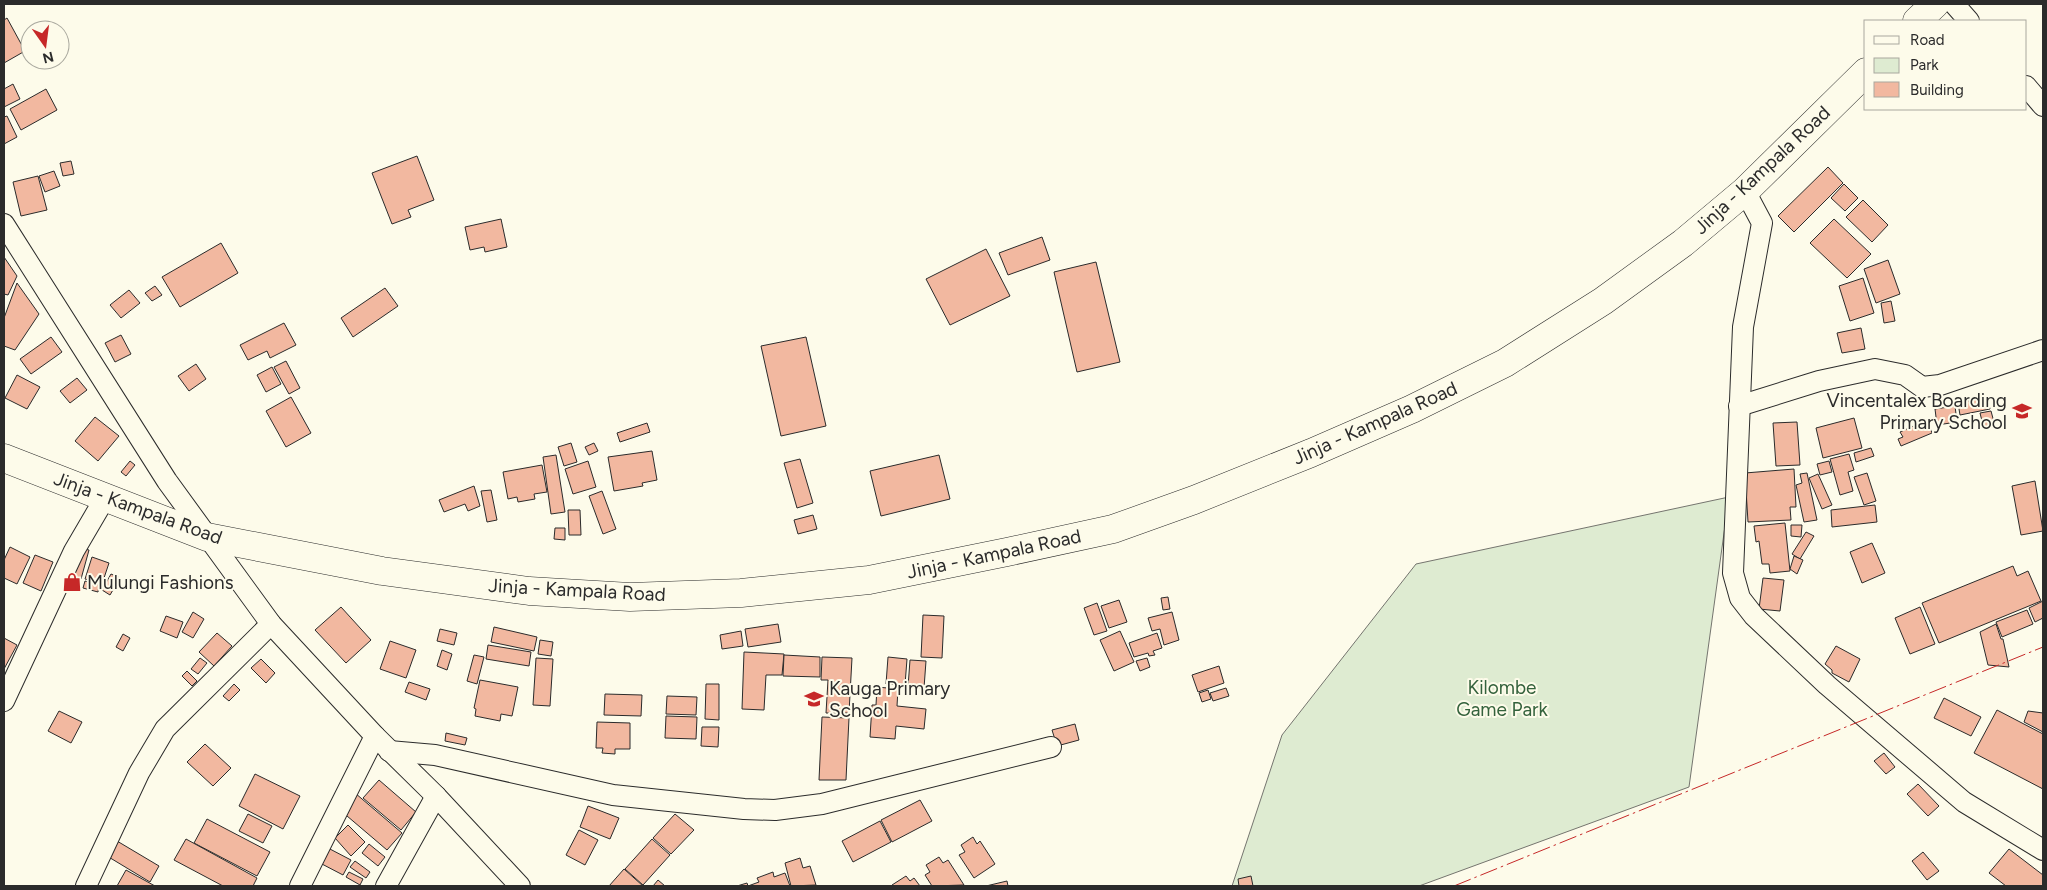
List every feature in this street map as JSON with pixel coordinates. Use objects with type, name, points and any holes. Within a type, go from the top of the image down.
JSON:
[{"type":"highway","points":[[1918,20],[1935,4]]},
{"type":"highway","name":"Jinja - Kampala Road","points":[[4,458],[207,537],[382,571],[529,590],[630,597],[741,593],[870,580],[1113,529],[1194,500],[1311,453],[1412,409],[1505,363],[1604,301],[1683,243],[1745,191],[1864,74]]},
{"type":"street","points":[[1954,4],[1968,20]]},
{"type":"street","points":[[2027,87],[2043,106]]},
{"type":"street","points":[[1745,191],[1762,223],[1743,327],[1738,406],[1733,573],[1740,598],[1754,616],[1827,685],[1964,802],[2043,850]]},
{"type":"street","points":[[4,224],[167,481],[271,624],[389,751],[436,796],[520,886]]},
{"type":"street","points":[[1738,406],[1819,381],[1875,369],[1905,375],[1922,387],[1940,385],[2043,350]]},
{"type":"street","points":[[4,701],[74,551],[105,498]]},
{"type":"street","points":[[86,886],[139,774],[165,729],[271,624]]},
{"type":"street","points":[[300,886],[375,736]]},
{"type":"street","points":[[389,751],[435,755],[613,795],[744,809],[775,810],[841,800],[1051,747]]},
{"type":"street","points":[[386,886],[436,796]]},
{"type":"green space","name":"Kilombe Game Park","points":[[1729,497],[1689,787],[1419,886],[1232,886],[1282,735],[1416,564]]},
{"type":"building","points":[[7,18],[20,42],[20,54],[4,63],[4,20]]},
{"type":"building","points":[[13,84],[20,99],[4,107],[4,89]]},
{"type":"building","points":[[46,89],[57,110],[21,130],[10,109]]},
{"type":"building","points":[[7,116],[17,137],[4,144],[4,117]]},
{"type":"building","points":[[417,156],[434,200],[408,210],[411,217],[392,224],[372,173]]},
{"type":"building","points":[[71,161],[74,174],[63,176],[60,163]]},
{"type":"building","points":[[1828,167],[1843,183],[1794,232],[1778,216]]},
{"type":"building","points":[[54,171],[60,186],[45,192],[39,176]]},
{"type":"building","points":[[38,176],[47,210],[21,216],[13,182]]},
{"type":"building","points":[[1844,184],[1858,198],[1845,211],[1831,198]]},
{"type":"building","points":[[1863,200],[1888,225],[1872,242],[1846,217]]},
{"type":"building","points":[[501,219],[507,247],[485,252],[484,247],[470,250],[465,227]]},
{"type":"building","points":[[1834,219],[1871,254],[1847,278],[1810,243]]},
{"type":"building","points":[[1042,237],[1050,260],[1008,275],[999,253]]},
{"type":"building","points":[[221,243],[238,273],[180,307],[162,277]]},
{"type":"building","points":[[986,249],[1010,296],[950,325],[926,279]]},
{"type":"building","points":[[4,257],[17,276],[8,295],[4,294]]},
{"type":"building","points":[[1888,260],[1900,294],[1876,303],[1864,269]]},
{"type":"building","points":[[1096,262],[1120,362],[1077,372],[1054,272]]},
{"type":"building","points":[[1863,278],[1874,313],[1850,321],[1839,286]]},
{"type":"building","points":[[17,283],[39,314],[15,350],[4,346],[4,318]]},
{"type":"building","points":[[155,286],[162,295],[152,301],[145,293]]},
{"type":"building","points":[[385,288],[398,306],[353,337],[341,318]]},
{"type":"building","points":[[129,290],[140,303],[121,318],[110,305]]},
{"type":"building","points":[[1891,301],[1895,321],[1884,323],[1881,303]]},
{"type":"building","points":[[284,323],[296,345],[270,358],[267,351],[248,360],[240,345]]},
{"type":"building","points":[[1861,328],[1865,349],[1842,353],[1837,333]]},
{"type":"building","points":[[121,335],[131,354],[115,362],[105,343]]},
{"type":"building","points":[[51,337],[62,352],[31,374],[20,359]]},
{"type":"building","points":[[806,337],[826,426],[781,436],[761,346]]},
{"type":"building","points":[[286,361],[300,388],[289,394],[274,367]]},
{"type":"building","points":[[196,364],[206,379],[189,391],[178,376]]},
{"type":"building","points":[[272,367],[281,384],[266,392],[257,375]]},
{"type":"building","points":[[17,375],[40,387],[27,409],[5,398]]},
{"type":"building","points":[[77,378],[87,390],[70,403],[60,391]]},
{"type":"building","points":[[291,397],[311,433],[286,447],[266,411]]},
{"type":"building","points":[[1987,397],[1990,409],[1960,415],[1958,403]]},
{"type":"building","points":[[1955,406],[1957,422],[1937,425],[1935,409]]},
{"type":"building","points":[[1991,411],[1995,426],[1984,429],[1980,413]]},
{"type":"building","points":[[95,417],[119,436],[98,461],[75,441]]},
{"type":"building","points":[[1854,418],[1862,448],[1823,458],[1816,428]]},
{"type":"building","points":[[1927,420],[1932,433],[1901,446],[1898,439],[1903,437],[1900,432]]},
{"type":"building","points":[[1797,422],[1800,465],[1776,466],[1773,423]]},
{"type":"building","points":[[647,423],[650,432],[620,442],[617,433]]},
{"type":"building","points":[[571,443],[577,462],[564,466],[558,447]]},
{"type":"building","points":[[594,443],[598,451],[589,455],[585,447]]},
{"type":"building","points":[[1871,448],[1874,456],[1856,462],[1854,453]]},
{"type":"building","points":[[652,451],[657,480],[642,483],[643,486],[614,491],[608,457]]},
{"type":"building","points":[[1849,454],[1854,470],[1848,472],[1853,491],[1840,495],[1830,459]]},
{"type":"building","points":[[556,455],[565,512],[551,514],[543,457]]},
{"type":"building","points":[[939,455],[950,499],[881,516],[870,471]]},
{"type":"building","points":[[800,459],[813,503],[797,508],[784,463]]},
{"type":"building","points":[[130,461],[135,465],[126,476],[121,472]]},
{"type":"building","points":[[588,461],[596,487],[573,494],[565,469]]},
{"type":"building","points":[[1829,461],[1832,472],[1820,475],[1817,464]]},
{"type":"building","points":[[542,465],[547,492],[534,494],[535,499],[518,502],[517,497],[508,499],[503,472]]},
{"type":"building","points":[[1794,469],[1796,507],[1790,507],[1791,520],[1748,522],[1745,473]]},
{"type":"building","points":[[1807,473],[1817,520],[1804,522],[1796,485],[1802,483],[1800,474]]},
{"type":"building","points":[[1867,473],[1876,501],[1864,505],[1854,477]]},
{"type":"building","points":[[1818,474],[1832,505],[1822,509],[1809,478]]},
{"type":"building","points":[[2035,481],[2043,531],[2021,535],[2012,486]]},
{"type":"building","points":[[474,486],[480,506],[468,511],[465,504],[444,512],[439,500]]},
{"type":"building","points":[[491,490],[497,520],[487,522],[481,491]]},
{"type":"building","points":[[602,491],[616,529],[603,534],[589,496]]},
{"type":"building","points":[[1875,505],[1877,522],[1832,527],[1831,510]]},
{"type":"building","points":[[568,510],[580,510],[581,535],[569,535]]},
{"type":"building","points":[[813,515],[817,529],[798,534],[794,520]]},
{"type":"building","points":[[1785,523],[1790,571],[1770,573],[1769,564],[1762,564],[1759,541],[1756,542],[1754,526]]},
{"type":"building","points":[[1791,525],[1802,525],[1801,537],[1791,536]]},
{"type":"building","points":[[555,528],[565,528],[565,540],[554,539]]},
{"type":"building","points":[[1806,532],[1814,536],[1800,559],[1792,554]]},
{"type":"building","points":[[1872,543],[1885,573],[1862,583],[1850,552]]},
{"type":"building","points":[[10,547],[30,557],[17,584],[4,578],[4,560]]},
{"type":"building","points":[[77,547],[89,550],[81,579],[69,575]]},
{"type":"building","points":[[35,555],[53,562],[41,591],[23,583]]},
{"type":"building","points":[[1794,556],[1803,560],[1797,574],[1790,569]]},
{"type":"building","points":[[92,557],[109,563],[102,584],[85,579]]},
{"type":"building","points":[[2013,566],[2017,576],[2028,571],[2041,601],[1939,643],[1922,603]]},
{"type":"building","points":[[111,574],[120,578],[110,595],[102,590]]},
{"type":"building","points":[[70,577],[79,580],[77,587],[67,584]]},
{"type":"building","points":[[1763,578],[1784,580],[1780,611],[1759,609]]},
{"type":"building","points":[[85,581],[99,585],[98,592],[83,588]]},
{"type":"building","points":[[1168,597],[1170,609],[1163,610],[1161,598]]},
{"type":"building","points":[[1119,600],[1127,622],[1109,628],[1101,606]]},
{"type":"building","points":[[2043,601],[2043,618],[2035,622],[2029,608]]},
{"type":"building","points":[[1097,603],[1107,631],[1094,635],[1084,608]]},
{"type":"building","points":[[341,607],[371,640],[346,663],[315,630]]},
{"type":"building","points":[[1920,607],[1935,644],[1910,654],[1895,618]]},
{"type":"building","points":[[2027,610],[2033,624],[2002,637],[1996,622]]},
{"type":"building","points":[[193,612],[204,619],[193,638],[182,632]]},
{"type":"building","points":[[1172,612],[1179,640],[1164,645],[1160,629],[1152,631],[1148,618]]},
{"type":"building","points":[[923,615],[944,616],[942,658],[921,657]]},
{"type":"building","points":[[166,616],[183,622],[177,638],[160,631]]},
{"type":"building","points":[[778,624],[781,642],[748,647],[745,629]]},
{"type":"building","points":[[1996,624],[2001,639],[2003,639],[2009,667],[1988,665],[1980,632]]},
{"type":"building","points":[[494,627],[537,637],[534,651],[491,642]]},
{"type":"building","points":[[440,629],[457,633],[454,645],[437,641]]},
{"type":"building","points":[[741,631],[743,646],[722,649],[720,635]]},
{"type":"building","points":[[1120,631],[1134,662],[1114,671],[1100,640]]},
{"type":"building","points":[[217,633],[232,646],[214,666],[199,652]]},
{"type":"building","points":[[1157,633],[1162,648],[1153,651],[1155,655],[1149,656],[1148,653],[1134,657],[1129,643]]},
{"type":"building","points":[[123,634],[130,638],[123,651],[116,647]]},
{"type":"building","points":[[4,638],[17,645],[4,669]]},
{"type":"building","points":[[540,640],[553,642],[551,656],[538,654]]},
{"type":"building","points":[[390,641],[416,650],[406,678],[380,669]]},
{"type":"building","points":[[488,645],[531,652],[529,666],[486,659]]},
{"type":"building","points":[[1836,646],[1860,659],[1849,682],[1832,673],[1832,670],[1825,664]]},
{"type":"building","points":[[442,650],[452,654],[447,670],[437,666]]},
{"type":"building","points":[[744,652],[784,654],[782,675],[766,675],[764,710],[742,709]]},
{"type":"building","points":[[474,655],[484,657],[477,684],[467,681]]},
{"type":"building","points":[[784,655],[820,657],[820,677],[783,676]]},
{"type":"building","points":[[822,657],[852,658],[849,713],[826,713],[828,680],[821,680]]},
{"type":"building","points":[[888,657],[907,659],[905,685],[886,684]]},
{"type":"building","points":[[200,658],[207,663],[198,674],[191,669]]},
{"type":"building","points":[[536,658],[553,659],[550,706],[533,705]]},
{"type":"building","points":[[1147,658],[1150,667],[1140,671],[1136,661]]},
{"type":"building","points":[[261,659],[275,673],[266,683],[251,668]]},
{"type":"building","points":[[910,660],[926,661],[924,688],[908,687]]},
{"type":"building","points":[[1219,666],[1224,683],[1198,692],[1192,675]]},
{"type":"building","points":[[187,671],[197,681],[192,686],[182,676]]},
{"type":"building","points":[[480,680],[518,687],[512,716],[501,714],[500,721],[475,716],[476,709],[474,708]]},
{"type":"building","points":[[409,682],[430,689],[426,700],[405,692]]},
{"type":"building","points":[[234,684],[240,690],[229,701],[223,696]]},
{"type":"building","points":[[706,684],[719,684],[719,720],[705,719]]},
{"type":"building","points":[[877,687],[898,689],[897,706],[926,709],[924,729],[896,726],[895,739],[870,737],[872,705],[876,705]]},
{"type":"building","points":[[1226,688],[1229,696],[1213,701],[1210,693]]},
{"type":"building","points":[[1208,690],[1211,699],[1202,702],[1199,693]]},
{"type":"building","points":[[605,694],[642,695],[641,716],[604,715]]},
{"type":"building","points":[[667,696],[697,697],[696,715],[666,714]]},
{"type":"building","points":[[1944,698],[1981,717],[1971,736],[1934,718]]},
{"type":"building","points":[[1997,710],[2043,734],[2043,789],[1974,753]]},
{"type":"building","points":[[59,711],[82,722],[71,743],[48,731]]},
{"type":"building","points":[[2028,711],[2043,713],[2043,732],[2024,722]]},
{"type":"building","points":[[666,716],[697,717],[696,739],[665,738]]},
{"type":"building","points":[[822,717],[849,718],[846,780],[819,780]]},
{"type":"building","points":[[597,722],[630,723],[630,749],[615,749],[615,754],[602,753],[603,748],[596,748]]},
{"type":"building","points":[[1075,724],[1079,740],[1057,746],[1052,730]]},
{"type":"building","points":[[702,727],[719,727],[718,747],[701,746]]},
{"type":"building","points":[[446,733],[467,738],[465,745],[445,741]]},
{"type":"building","points":[[205,744],[231,768],[213,786],[187,762]]},
{"type":"building","points":[[1884,753],[1895,767],[1886,774],[1874,761]]},
{"type":"building","points":[[255,774],[300,796],[283,829],[239,806]]},
{"type":"building","points":[[379,780],[416,812],[401,830],[363,798]]},
{"type":"building","points":[[1918,784],[1939,806],[1928,816],[1907,794]]},
{"type":"building","points":[[355,793],[402,833],[387,850],[340,810]]},
{"type":"building","points":[[920,800],[932,821],[892,842],[881,820]]},
{"type":"building","points":[[588,806],[619,818],[610,839],[580,827]]},
{"type":"building","points":[[248,814],[272,826],[263,843],[239,831]]},
{"type":"building","points":[[675,814],[694,830],[671,854],[653,838]]},
{"type":"building","points":[[207,819],[270,852],[257,876],[194,843]]},
{"type":"building","points":[[880,821],[891,842],[853,862],[842,841]]},
{"type":"building","points":[[348,825],[365,842],[351,856],[335,838]]},
{"type":"building","points":[[579,830],[598,840],[585,865],[566,855]]},
{"type":"building","points":[[973,837],[977,844],[980,841],[995,864],[974,878],[959,855],[965,852],[961,845]]},
{"type":"building","points":[[186,839],[257,878],[253,886],[223,886],[174,860]]},
{"type":"building","points":[[652,839],[670,855],[643,885],[625,869]]},
{"type":"building","points":[[117,841],[159,866],[150,882],[107,856]]},
{"type":"building","points":[[369,844],[385,857],[378,866],[362,853]]},
{"type":"building","points":[[328,848],[351,860],[343,875],[320,863]]},
{"type":"building","points":[[2009,849],[2043,875],[2043,886],[2006,886],[1989,873]]},
{"type":"building","points":[[1923,852],[1939,871],[1927,880],[1912,861]]},
{"type":"building","points":[[939,857],[943,863],[948,860],[964,885],[932,886],[925,875],[930,872],[926,865]]},
{"type":"building","points":[[800,858],[803,868],[810,866],[816,885],[791,886],[785,863]]},
{"type":"building","points":[[355,861],[370,872],[366,878],[350,867]]},
{"type":"building","points":[[624,869],[643,886],[609,886]]},
{"type":"building","points":[[126,870],[155,886],[117,886]]},
{"type":"building","points":[[349,872],[363,879],[360,885],[346,877]]},
{"type":"building","points":[[773,872],[774,877],[785,873],[790,886],[748,886],[759,882],[757,878]]},
{"type":"building","points":[[906,876],[910,881],[914,878],[920,886],[892,885]]},
{"type":"building","points":[[1251,876],[1253,886],[1239,886],[1238,879]]},
{"type":"building","points":[[658,880],[665,886],[653,886]]},
{"type":"building","points":[[1007,881],[1008,886],[986,886]]},
{"type":"building","points":[[747,883],[748,886],[737,886]]},
{"type":"power","points":[[1454,886],[2043,647]]},
{"type":"place","name":"Vincentalex Boarding Primary School","points":[[2022,411]]},
{"type":"place","name":"Mulungi Fashions","points":[[72,582]]},
{"type":"place","name":"Kauga Primary School","points":[[814,699]]}]
